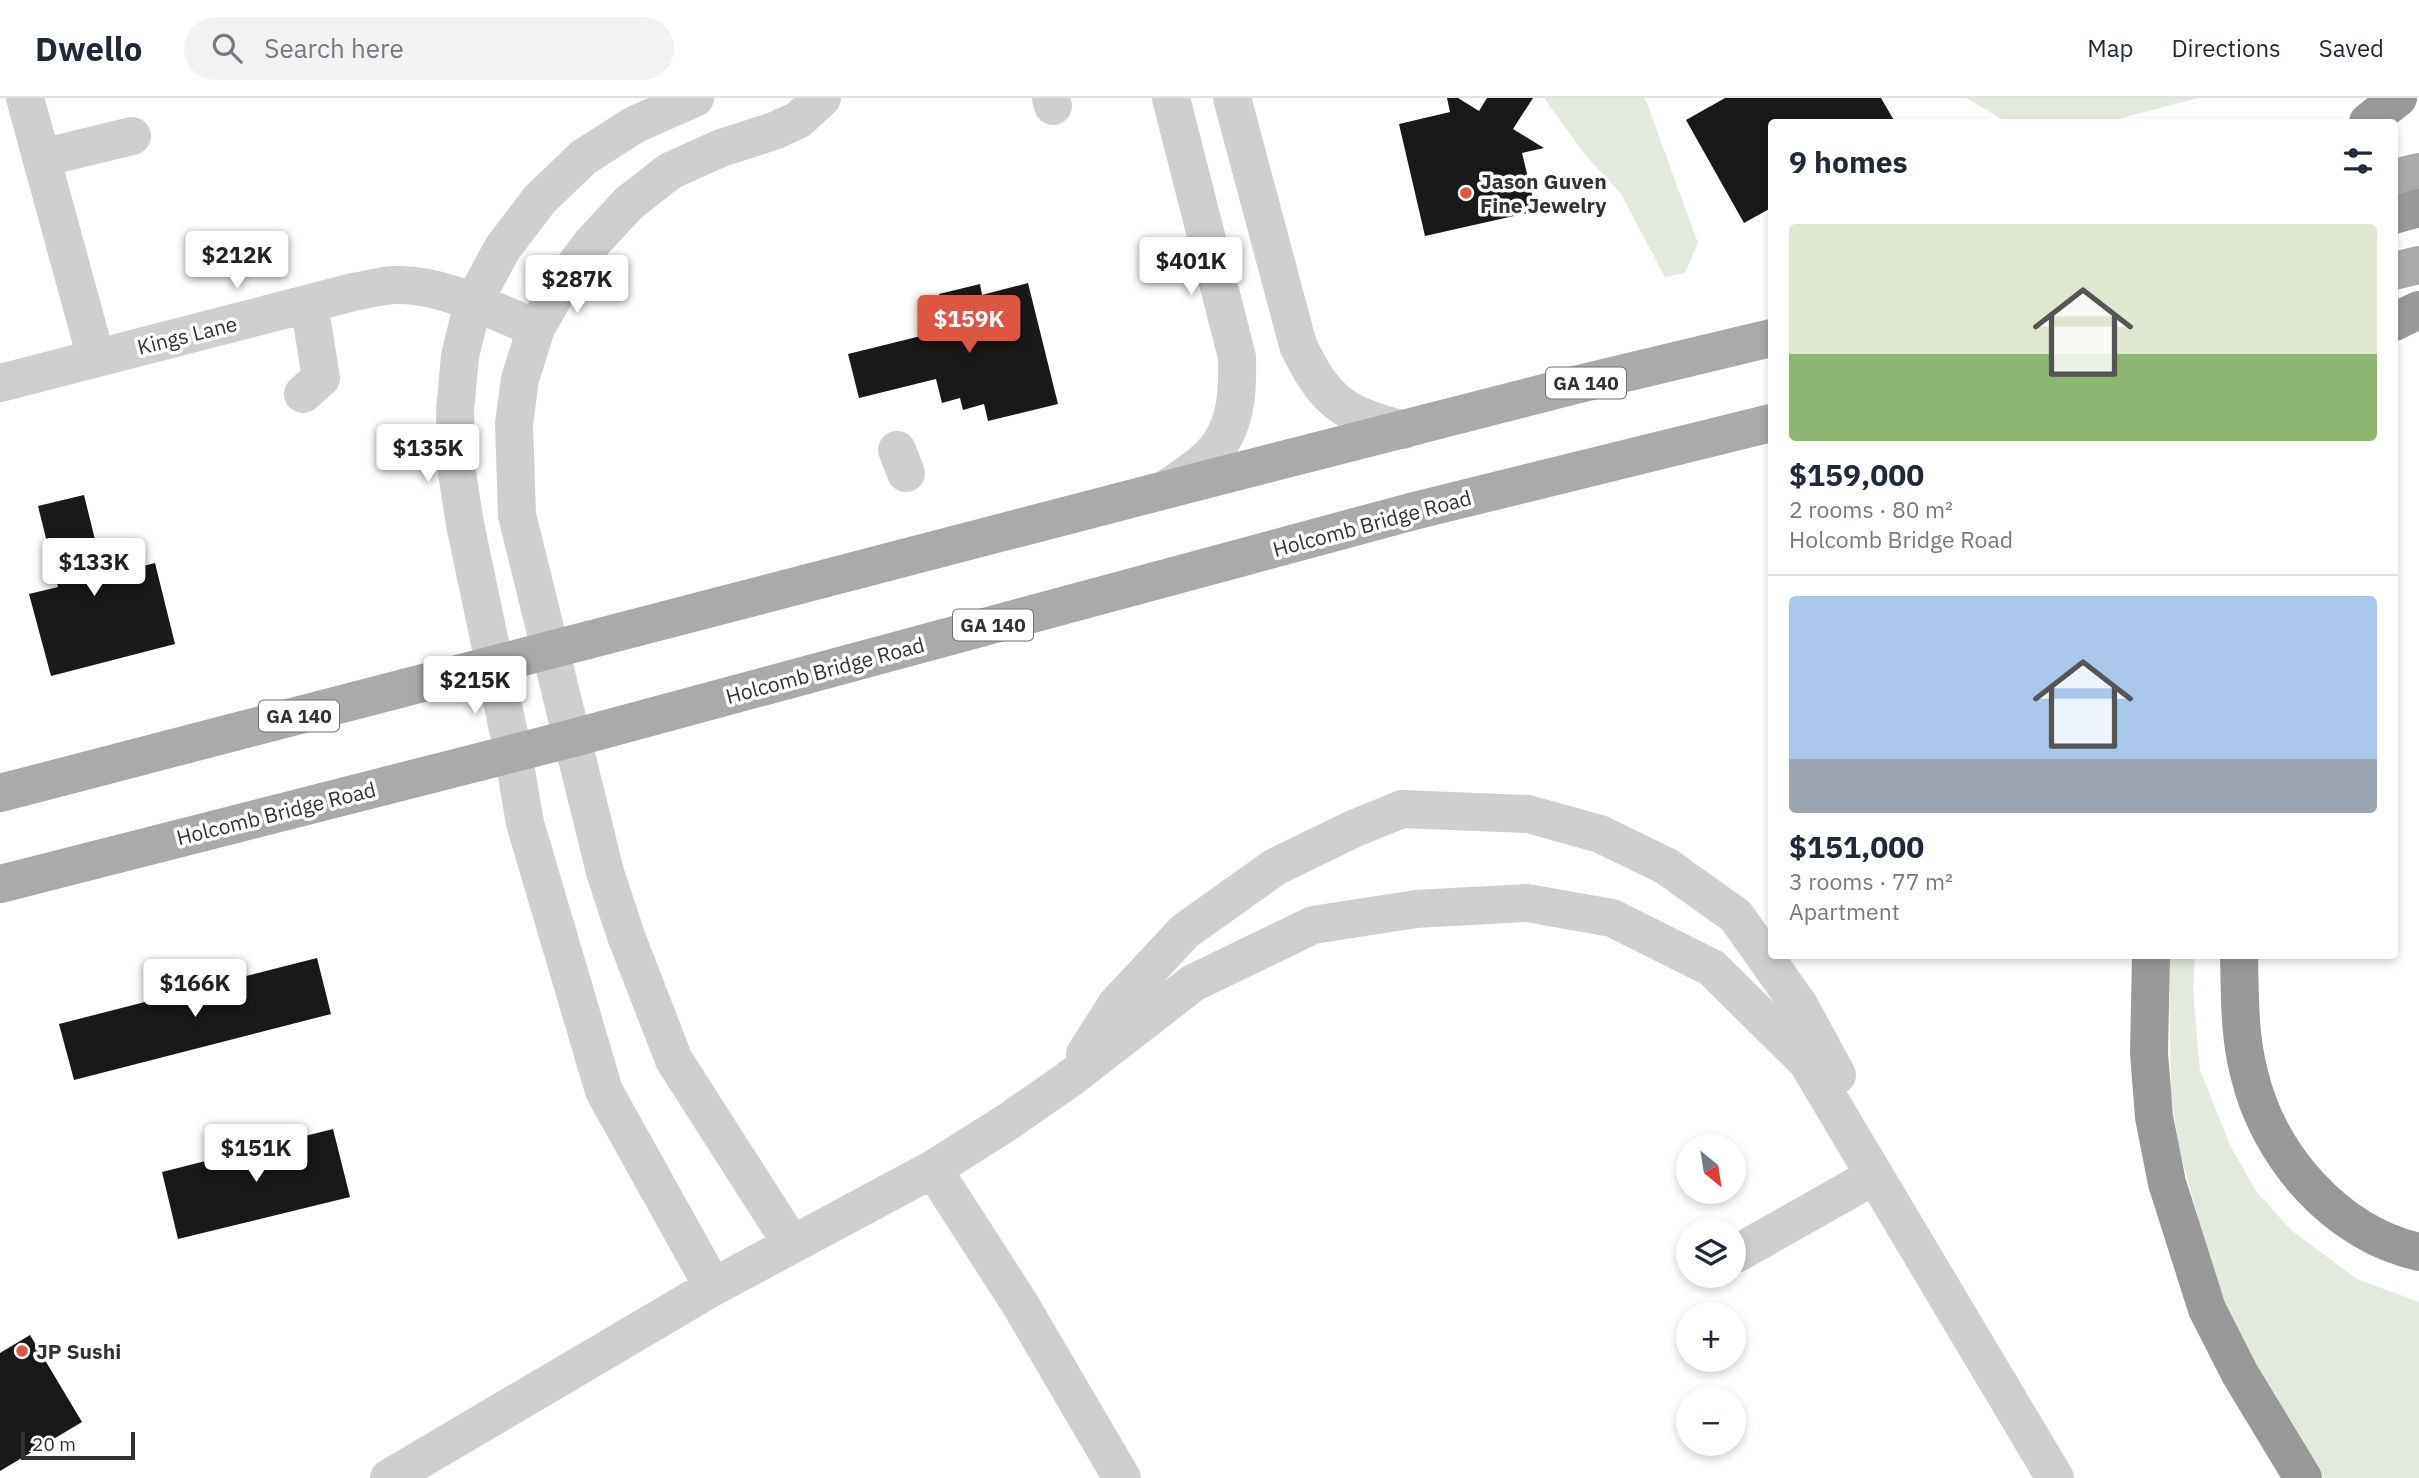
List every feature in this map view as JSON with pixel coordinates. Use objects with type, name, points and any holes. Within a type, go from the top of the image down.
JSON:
[{"type":"highway","points":[[2372,119],[2398,98]]},
{"type":"highway","points":[[2398,214],[2419,208]]},
{"type":"highway","points":[[2398,320],[2419,310]]},
{"type":"highway","points":[[2151,959],[2149,1053],[2154,1118],[2167,1183],[2207,1309],[2240,1374],[2303,1478]]},
{"type":"highway","points":[[2239,959],[2242,1030],[2248,1072],[2256,1100],[2275,1138],[2315,1192],[2336,1209],[2358,1226],[2419,1251]]},
{"type":"main road","points":[[2398,177],[2419,172]]},
{"type":"main road","points":[[2398,270],[2419,265]]},
{"type":"main road","name":"GA 140","points":[[0,793],[495,666],[627,629],[1768,339]]},
{"type":"main road","name":"Holcomb Bridge Road","points":[[0,884],[573,738],[1400,515],[1768,424]]},
{"type":"street","points":[[25,98],[96,358]]},
{"type":"street","points":[[695,98],[634,125],[584,157],[540,199],[502,249],[473,303],[460,356],[455,411],[457,473],[525,823],[604,1091],[713,1287]]},
{"type":"street","points":[[791,1243],[674,1060],[626,936],[606,873],[517,515],[514,424],[520,379],[536,328],[561,284],[591,244],[629,203],[670,171],[721,148],[774,131],[798,120],[822,98]]},
{"type":"street","points":[[1165,491],[1213,453],[1231,423],[1238,390],[1237,356],[1171,98]]},
{"type":"street","points":[[1232,98],[1298,345],[1312,374],[1327,395],[1353,412],[1377,423],[1404,430]]},
{"type":"street","points":[[41,158],[132,136]]},
{"type":"street","name":"Kings Lane","points":[[0,383],[309,304],[397,285],[431,289],[536,328]]},
{"type":"street","points":[[303,394],[321,378],[309,304]]},
{"type":"street","points":[[1068,1080],[1116,1005],[1185,931],[1275,867],[1353,829],[1402,809],[1528,814],[1611,839],[1666,866],[1736,916],[1799,1005],[1838,1076],[1874,1176]]},
{"type":"street","points":[[389,1478],[713,1287],[933,1169],[1068,1080],[1193,983],[1313,925],[1416,909],[1527,903],[1612,918],[1712,968],[1807,1062],[2055,1478]]},
{"type":"street","points":[[933,1169],[1020,1304],[1122,1478]]},
{"type":"street","points":[[1746,1248],[1874,1176]]},
{"type":"shaded area","points":[[1544,98],[1645,98],[1698,243],[1685,273],[1665,277],[1621,194],[1586,156]]},
{"type":"shaded area","points":[[1966,98],[2198,98],[2118,119],[2002,119]]},
{"type":"shaded area","points":[[2169,959],[2195,959],[2193,990],[2200,1070],[2230,1145],[2256,1191],[2291,1230],[2357,1279],[2419,1302],[2419,1478],[2324,1478],[2237,1338],[2216,1283],[2180,1152],[2171,1095]]},
{"type":"building","points":[[1447,98],[1458,98],[1479,111],[1487,98],[1533,98],[1513,129],[1544,148],[1522,153],[1536,211],[1425,236],[1399,124],[1450,112]]},
{"type":"building","points":[[1725,98],[1881,98],[1893,119],[1768,119],[1768,210],[1744,223],[1686,120]]},
{"type":"building","points":[[1028,283],[1058,404],[988,421],[984,404],[963,410],[960,398],[942,403],[936,379],[859,398],[848,354],[929,334],[925,316],[943,311],[939,294],[980,284],[982,295]]},
{"type":"building","points":[[84,495],[104,576],[155,563],[175,644],[51,676],[29,594],[58,587],[38,506]]},
{"type":"building","points":[[317,958],[331,1014],[74,1080],[59,1024]]},
{"type":"building","points":[[333,1129],[350,1197],[178,1239],[162,1172]]},
{"type":"building","points":[[30,1335],[82,1422],[0,1471],[0,1353]]},
{"type":"place","name":"Jason Guven Fine Jewelry","points":[[1466,193]]},
{"type":"place","name":"JP Sushi","points":[[22,1351]]}]
